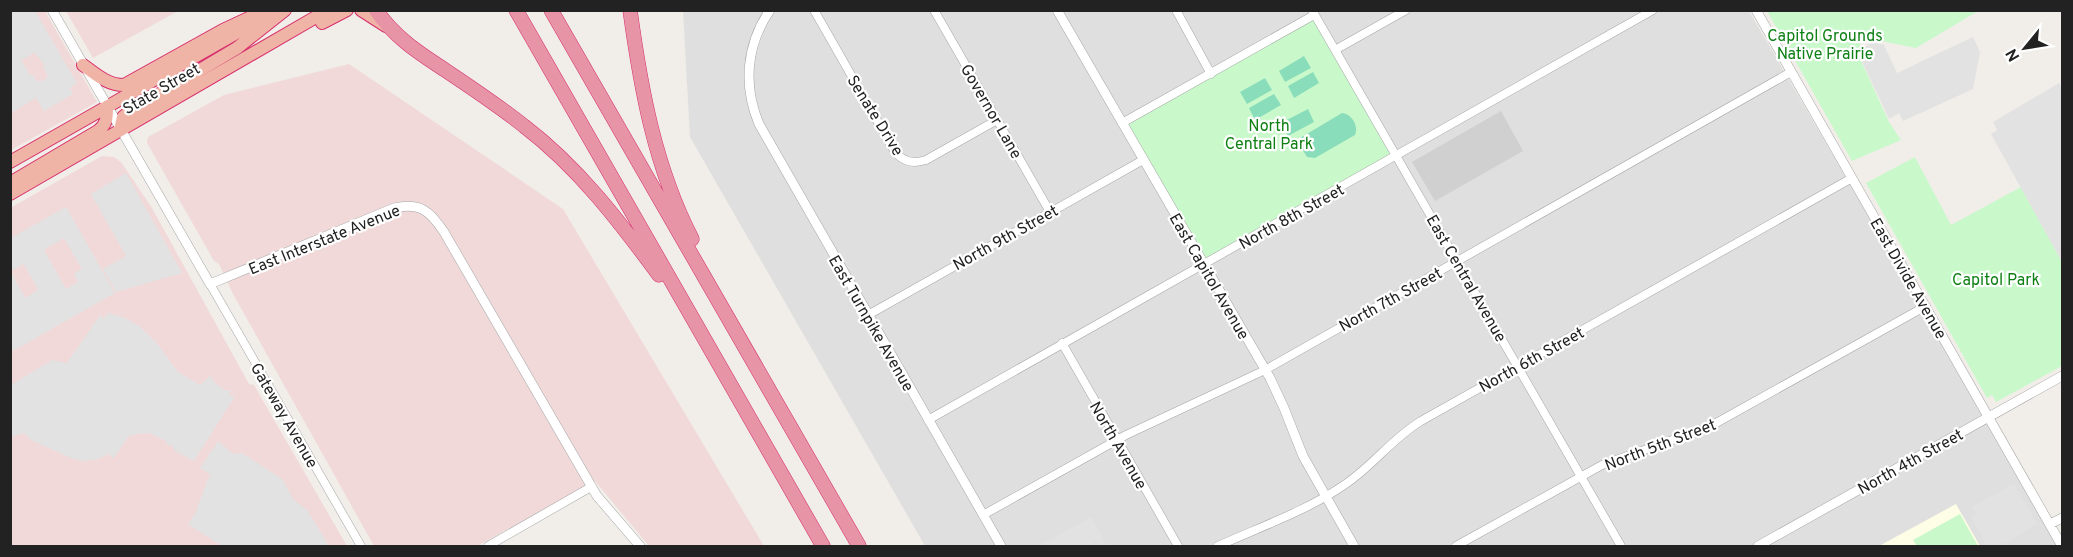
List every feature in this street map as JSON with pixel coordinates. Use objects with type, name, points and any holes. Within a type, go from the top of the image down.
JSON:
[{"type":"highway","points":[[83,64],[105,81],[115,85],[124,85],[231,26],[265,10]]},
{"type":"highway","name":"State Street","points":[[10,162],[277,10]]},
{"type":"highway","points":[[120,130],[123,117],[128,112],[237,48],[285,10]]},
{"type":"highway","name":"State Street","points":[[10,194],[328,10]]},
{"type":"highway","points":[[154,111],[177,106],[347,10]]},
{"type":"highway","points":[[361,10],[524,126],[575,172],[624,228],[670,291],[746,411]]},
{"type":"highway","points":[[376,10],[389,28]]},
{"type":"highway","points":[[516,10],[823,546]]},
{"type":"highway","points":[[551,10],[859,546]]},
{"type":"highway","points":[[630,10],[645,106],[655,146],[673,197],[697,249],[790,419],[804,451]]},
{"type":"highway","points":[[10,183],[98,131],[107,119],[107,107]]},
{"type":"highway","points":[[10,172],[38,146]]},
{"type":"street","points":[[52,10],[210,284]]},
{"type":"street","name":"East Turnpike Avenue","points":[[770,10],[760,25],[752,46],[748,68],[750,97],[755,116],[1001,546]]},
{"type":"street","name":"Senate Drive","points":[[814,10],[895,152],[903,160],[914,163],[926,160],[997,120]]},
{"type":"street","name":"Governor Lane","points":[[934,10],[1050,212]]},
{"type":"street","name":"East Capitol Avenue","points":[[1057,10],[1265,370],[1280,398],[1303,456],[1354,546]]},
{"type":"street","points":[[1176,10],[1211,74]]},
{"type":"street","points":[[1335,50],[1406,10]]},
{"type":"street","name":"North 8th Street","points":[[928,420],[1653,10]]},
{"type":"street","name":"East Divide Avenue","points":[[1756,10],[2062,546]]},
{"type":"street","points":[[1122,123],[1211,74],[1313,13]]},
{"type":"street","name":"East Central Avenue","points":[[1313,13],[1621,546]]},
{"type":"street","name":"North 7th Street","points":[[983,516],[1116,441],[1265,370],[1791,72]]},
{"type":"street","name":"North 9th Street","points":[[868,315],[1143,159]]},
{"type":"street","name":"North 6th Street","points":[[1218,546],[1325,497],[1352,480],[1409,428],[1852,178]]},
{"type":"street","name":"East Interstate Avenue","points":[[210,284],[394,208],[411,205],[420,207],[434,218],[444,232],[591,487],[609,512],[640,546]]},
{"type":"street","name":"Gateway Avenue","points":[[210,284],[361,546]]},
{"type":"street","name":"North 5th Street","points":[[1456,546],[1580,476],[1613,460],[1703,430],[1926,306]]},
{"type":"street","name":"North Avenue","points":[[1062,343],[1178,546]]},
{"type":"street","name":"North 4th Street","points":[[1758,546],[2062,376]]},
{"type":"street","points":[[488,546],[591,487]]},
{"type":"street","points":[[2050,524],[2062,518]]},
{"type":"shaded area","points":[[11,10],[35,11],[77,83],[70,88],[73,94],[44,111],[36,98],[11,113]],"holes":[[[35,53],[45,66],[43,67],[48,76],[43,82],[41,80],[37,82],[21,60]]]},
{"type":"shaded area","points":[[11,11],[45,11],[97,102],[11,150]]},
{"type":"shaded area","points":[[66,11],[178,11],[93,58]]},
{"type":"shaded area","points":[[683,11],[1749,11],[2060,546],[925,546],[690,137]]},
{"type":"shaded area","points":[[1973,37],[1980,52],[1973,89],[1903,121],[1899,113],[1889,119],[1860,57],[1864,47],[1874,42],[1884,45],[1897,73]]},
{"type":"shaded area","points":[[349,64],[563,209],[764,546],[649,546],[595,481],[477,546],[374,546],[233,294],[219,264],[214,261],[147,143],[148,137],[224,95]]},
{"type":"shaded area","points":[[2059,83],[2062,89],[2062,262],[1991,134],[1997,130],[1993,122]]},
{"type":"shaded area","points":[[1501,111],[1523,151],[1435,201],[1412,162]]},
{"type":"shaded area","points":[[102,156],[114,157],[121,162],[152,208],[249,384],[254,385],[347,546],[11,546],[10,208]]},
{"type":"shaded area","points":[[126,173],[182,273],[116,292],[103,269],[126,256],[91,194]]},
{"type":"shaded area","points":[[66,207],[115,293],[11,352],[11,272],[25,298],[38,290],[24,264],[11,271],[11,238]],"holes":[[[64,238],[82,269],[74,274],[78,282],[66,289],[44,250]]]},
{"type":"shaded area","points":[[108,313],[123,317],[139,326],[156,342],[178,372],[200,385],[210,376],[216,384],[231,391],[229,396],[235,396],[194,461],[175,451],[172,445],[168,446],[166,441],[149,433],[128,437],[113,459],[109,454],[95,460],[82,461],[31,440],[24,433],[11,437],[11,385],[52,360],[67,363],[100,315],[103,319]]},
{"type":"shaded area","points":[[218,441],[233,454],[242,453],[282,479],[293,499],[307,510],[329,546],[222,546],[188,524],[195,514],[210,474],[200,468]]},
{"type":"shaded area","points":[[2014,484],[2037,524],[2002,545],[2000,542],[1987,546],[1971,518],[1976,515],[1972,507]]},
{"type":"shaded area","points":[[1956,504],[1980,546],[1879,546]]},
{"type":"shaded area","points":[[1091,517],[1107,546],[1099,546],[1096,542],[1087,546],[1039,546]]},
{"type":"green space","name":"Capitol Grounds Native Prairie","points":[[1767,11],[1978,11],[1916,48],[1881,41],[1861,41],[1858,54],[1889,122],[1901,140],[1852,161]]},
{"type":"green space","name":"North Central Park","points":[[1314,15],[1396,156],[1204,264],[1122,123]]},
{"type":"green space","points":[[1304,56],[1311,68],[1285,82],[1279,71]]},
{"type":"green space","points":[[1313,72],[1319,83],[1294,98],[1288,86]]},
{"type":"green space","points":[[1265,78],[1272,90],[1247,104],[1240,92]]},
{"type":"green space","points":[[1274,94],[1281,105],[1255,120],[1249,108]]},
{"type":"green space","points":[[1308,109],[1314,122],[1288,136],[1281,123]]},
{"type":"green space","points":[[1342,113],[1354,121],[1355,135],[1315,158],[1307,157],[1299,144],[1300,138]]},
{"type":"green space","name":"Capitol Park","points":[[1915,157],[1951,225],[2021,187],[2062,262],[2062,366],[1996,402],[1992,395],[1987,398],[1866,183]]},
{"type":"green space","points":[[1960,514],[1978,546],[1917,546],[1913,540]]}]
